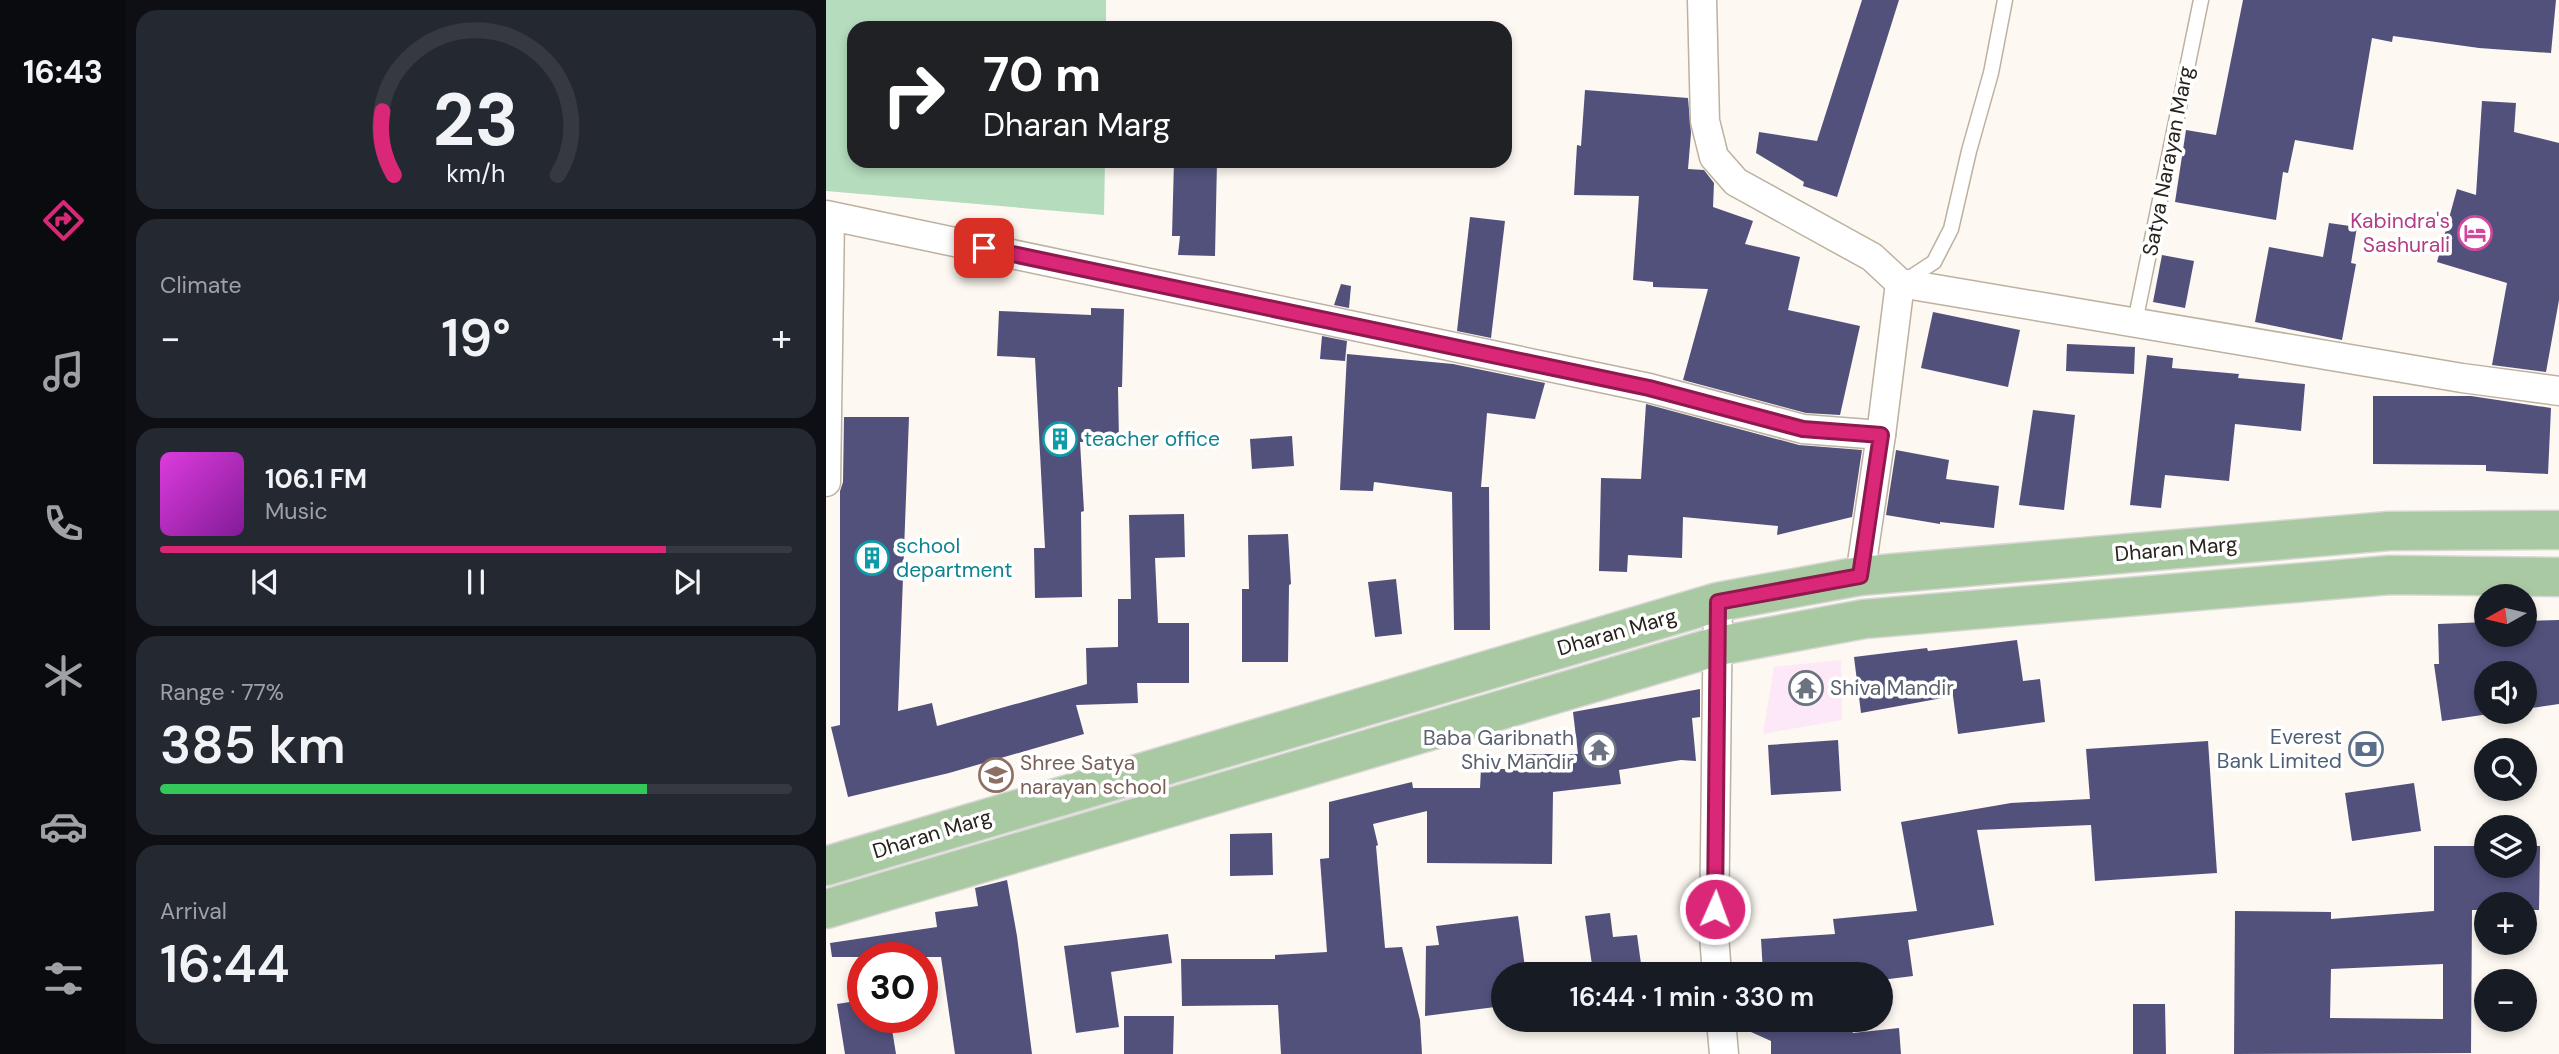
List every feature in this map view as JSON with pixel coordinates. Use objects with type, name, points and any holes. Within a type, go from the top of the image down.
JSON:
[{"type":"main road","name":"Dharan Marg","points":[[826,866],[1718,602],[1860,576],[2389,531],[2559,530]]},
{"type":"main road","name":"Dharan Marg","points":[[826,909],[1718,646],[1864,619],[2390,575],[2559,577]]},
{"type":"street","points":[[1702,0],[1704,121],[1714,157],[1736,182],[1872,257],[1900,283],[2462,378],[2559,391]]},
{"type":"street","points":[[826,482],[828,216],[1649,388],[1803,429],[1881,435]]},
{"type":"street","points":[[1860,576],[1900,283]]},
{"type":"street","points":[[1716,962],[1714,935],[1718,602]]},
{"type":"street","points":[[1722,1032],[1724,1054]]},
{"type":"lane","points":[[1900,283],[1934,262],[1951,229],[1991,73],[2005,0]]},
{"type":"lane","name":"Satya Narayan Marg","points":[[2136,322],[2201,0]]},
{"type":"shaded area","points":[[1841,660],[1842,720],[1763,734],[1774,667]]},
{"type":"green space","points":[[826,0],[1106,0],[1106,21],[847,21],[847,168],[1105,168],[1104,215],[826,191]]},
{"type":"building","points":[[1862,0],[1899,0],[1837,197],[1803,186],[1804,182],[1756,153],[1759,132],[1817,141]]},
{"type":"building","points":[[2243,0],[2556,0],[2551,53],[2479,48],[2393,36],[2392,42],[2372,38],[2353,150],[2295,140],[2288,173],[2283,172],[2276,220],[2175,202],[2186,130],[2216,135]]},
{"type":"building","points":[[1585,90],[1688,98],[1691,133],[1688,169],[1704,170],[1714,183],[1713,207],[1753,221],[1745,244],[1800,257],[1788,310],[1860,326],[1840,415],[1806,413],[1683,380],[1708,289],[1653,287],[1653,282],[1633,280],[1639,196],[1574,195],[1577,145],[1581,146]]},
{"type":"building","points":[[2482,101],[2516,103],[2514,132],[2559,143],[2559,300],[2546,372],[2492,365],[2507,283],[2437,262],[2457,189],[2476,195]]},
{"type":"building","points":[[1174,168],[1217,168],[1215,256],[1178,255],[1180,236],[1172,236]]},
{"type":"building","points":[[1470,217],[1505,221],[1491,338],[1457,331]]},
{"type":"building","points":[[2329,223],[2357,227],[2351,263],[2356,264],[2342,340],[2255,322],[2269,247],[2323,257]]},
{"type":"building","points":[[2162,255],[2194,261],[2185,308],[2153,302]]},
{"type":"building","points":[[1341,284],[1351,286],[1349,308],[1334,305]]},
{"type":"building","points":[[1091,308],[1124,309],[1122,387],[1118,387],[1119,441],[1080,442],[1084,511],[1081,512],[1082,597],[1035,598],[1034,548],[1045,548],[1035,358],[997,356],[999,311],[1091,315]]},
{"type":"building","points":[[1933,312],[2020,330],[2008,387],[1921,368]]},
{"type":"building","points":[[1322,336],[1347,341],[1345,361],[1320,359]]},
{"type":"building","points":[[2067,344],[2135,347],[2134,374],[2066,371]]},
{"type":"building","points":[[1347,354],[1453,364],[1545,383],[1535,419],[1487,413],[1481,487],[1489,487],[1490,630],[1454,630],[1452,492],[1374,482],[1373,491],[1340,490]]},
{"type":"building","points":[[2147,355],[2173,358],[2172,368],[2305,384],[2301,431],[2235,424],[2229,481],[2165,475],[2161,508],[2130,505]]},
{"type":"building","points":[[2373,396],[2471,396],[2551,408],[2548,474],[2486,471],[2486,465],[2373,464]]},
{"type":"building","points":[[1646,404],[1799,445],[1862,450],[1852,517],[1777,535],[1778,526],[1683,517],[1682,558],[1628,555],[1627,572],[1599,571],[1601,478],[1641,479]]},
{"type":"building","points":[[2033,410],[2075,415],[2064,510],[2019,505]]},
{"type":"building","points":[[844,417],[909,417],[898,711],[932,703],[937,726],[1087,684],[1086,648],[1118,647],[1118,599],[1131,599],[1129,515],[1184,514],[1185,557],[1155,558],[1158,623],[1189,623],[1189,683],[1137,683],[1138,703],[1076,705],[1084,734],[949,773],[848,797],[831,727],[840,725],[840,491],[843,482]]},
{"type":"building","points":[[1292,436],[1294,466],[1252,469],[1250,439]]},
{"type":"building","points":[[1896,450],[1949,460],[1946,479],[1999,486],[1994,528],[1940,524],[1886,515]]},
{"type":"building","points":[[1288,534],[1291,584],[1288,662],[1242,662],[1242,589],[1249,589],[1248,535]]},
{"type":"building","points":[[1396,579],[1402,634],[1375,637],[1368,582]]},
{"type":"building","points":[[2559,620],[2559,704],[2537,707],[2537,661],[2474,661],[2474,716],[2442,721],[2434,664],[2439,664],[2438,624],[2474,623],[2474,648],[2538,648],[2538,621]]},
{"type":"building","points":[[2017,640],[2023,681],[2040,679],[2045,722],[1958,734],[1953,696],[1861,713],[1854,657]]},
{"type":"building","points":[[1700,689],[1700,717],[1692,718],[1696,761],[1681,760],[1619,770],[1621,784],[1553,792],[1552,864],[1427,863],[1427,811],[1373,824],[1378,845],[1385,948],[1402,947],[1420,1020],[1422,1054],[1281,1054],[1278,1005],[1182,1006],[1181,959],[1275,959],[1275,955],[1327,952],[1320,859],[1329,858],[1329,802],[1412,782],[1413,788],[1480,788],[1481,769],[1509,769],[1510,754],[1578,754],[1573,712]]},
{"type":"building","points":[[1838,740],[1841,791],[1771,795],[1768,745]]},
{"type":"building","points":[[2208,741],[2217,873],[2095,881],[2091,825],[1977,830],[1994,925],[1908,940],[1913,976],[1893,978],[1893,962],[1762,962],[1761,939],[1835,934],[1833,919],[1917,911],[1901,822],[2011,803],[2090,799],[2086,749]]},
{"type":"building","points":[[2414,783],[2421,831],[2352,841],[2345,793]]},
{"type":"building","points":[[1272,833],[1273,875],[1230,876],[1230,834]]},
{"type":"building","points":[[2434,846],[2474,846],[2474,878],[2537,878],[2537,846],[2540,846],[2539,910],[2537,892],[2474,892],[2471,1053],[2234,1054],[2235,911],[2331,912],[2331,919],[2434,911]],"holes":[[[2443,964],[2443,1019],[2330,1018],[2331,969]]]},
{"type":"building","points":[[1007,880],[1032,1054],[955,1054],[941,957],[938,957],[938,942],[847,942],[847,957],[832,957],[830,943],[937,927],[935,912],[978,906],[975,888]]},
{"type":"building","points":[[1610,913],[1613,937],[1637,935],[1641,962],[1592,962],[1585,916]]},
{"type":"building","points":[[1518,916],[1524,962],[1491,962],[1491,1008],[1425,1016],[1426,946],[1439,945],[1436,926]]},
{"type":"building","points":[[1168,934],[1172,963],[1111,972],[1119,1027],[1076,1033],[1064,946]]},
{"type":"building","points":[[847,1002],[847,1033],[893,1033],[896,1054],[845,1054],[837,1004]]},
{"type":"building","points":[[2133,1004],[2165,1004],[2166,1054],[2133,1054]]},
{"type":"building","points":[[1124,1016],[1174,1016],[1173,1054],[1124,1054]]},
{"type":"building","points":[[1899,1028],[1901,1054],[1771,1054],[1771,1041],[1751,1032],[1893,1032],[1893,1029]]},
{"type":"place","name":"Kabindra's Sashurali","points":[[2475,233]]},
{"type":"place","name":"teacher office","points":[[1060,439]]},
{"type":"place","name":"school department","points":[[872,558]]},
{"type":"place","name":"Shiva Mandir","points":[[1806,688]]},
{"type":"place","name":"Everest Bank Limited","points":[[2366,749]]},
{"type":"place","name":"Baba Garibnath Shiv Mandir","points":[[1599,750]]},
{"type":"place","name":"Shree Satya narayan school","points":[[996,775]]},
{"type":"route","points":[[984,248],[1649,388],[1803,429],[1881,435],[1860,576],[1718,602],[1715,909]]}]
